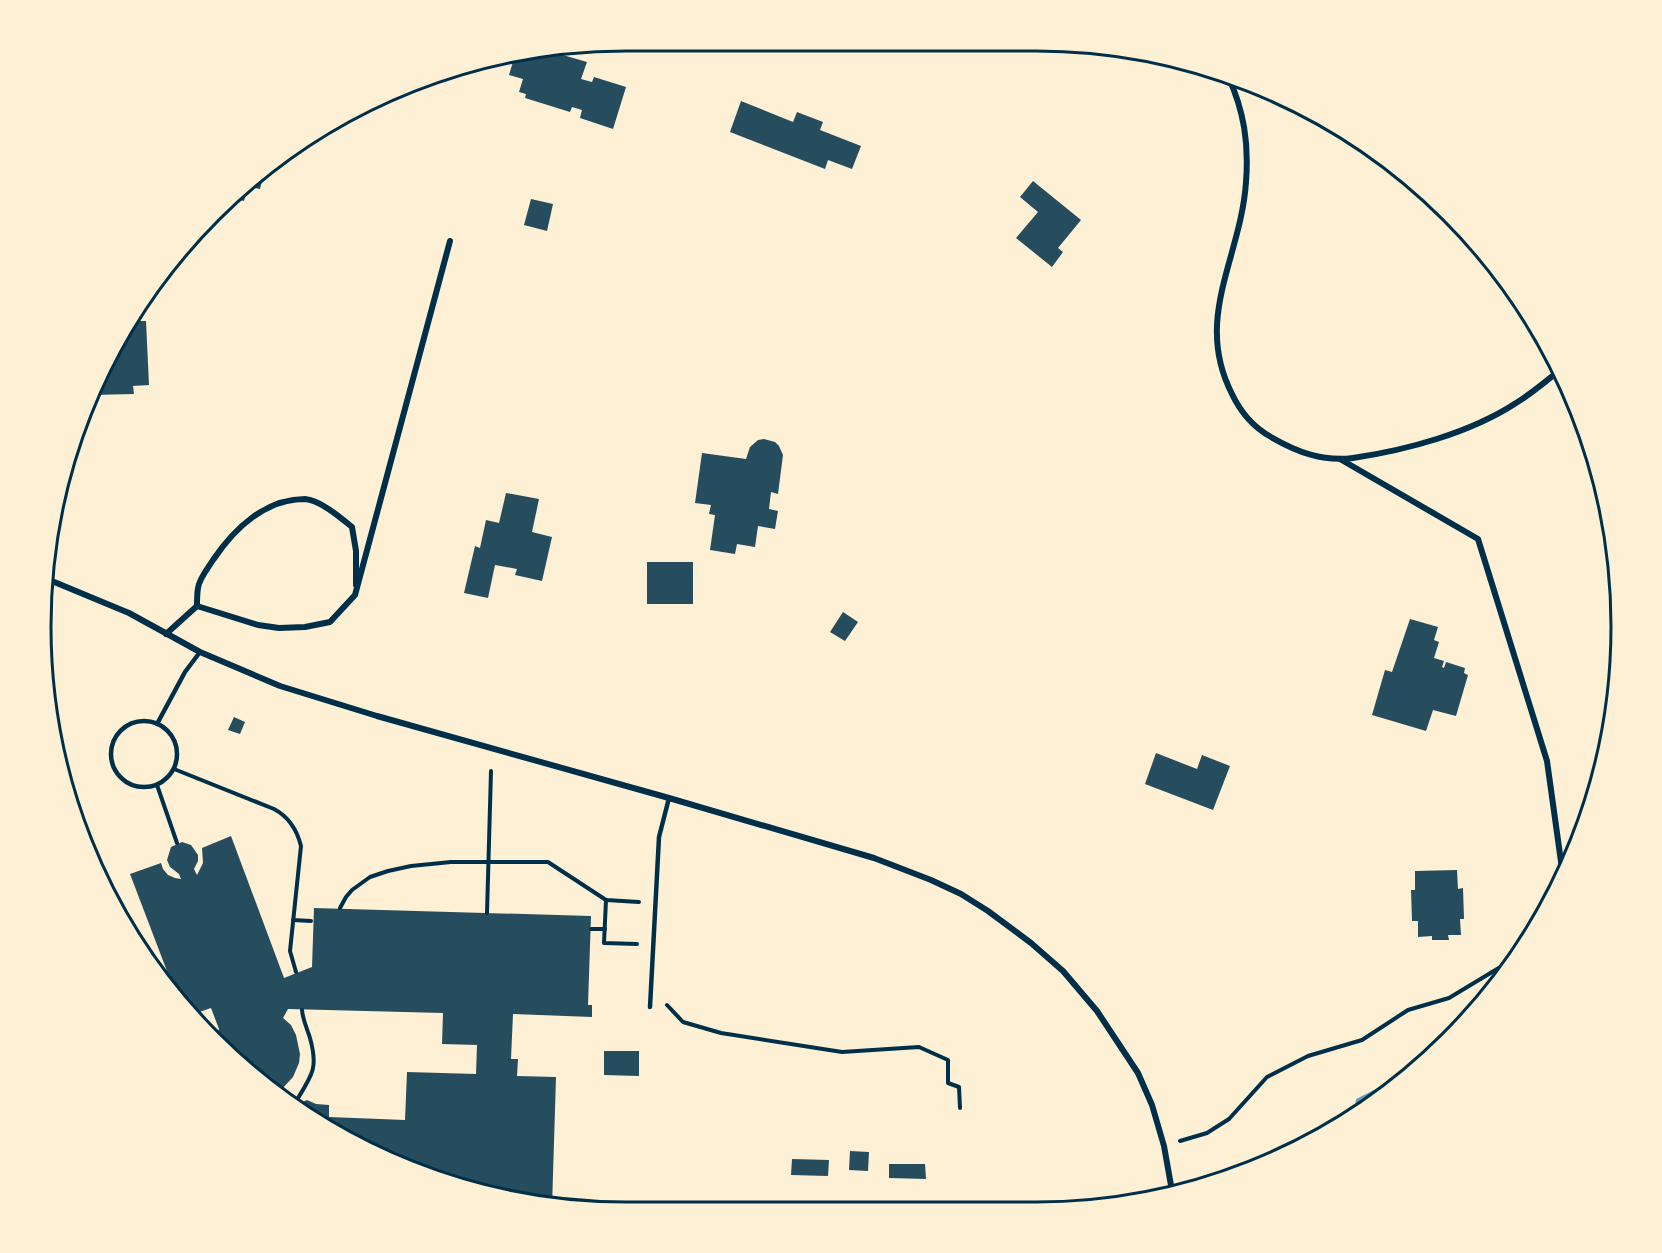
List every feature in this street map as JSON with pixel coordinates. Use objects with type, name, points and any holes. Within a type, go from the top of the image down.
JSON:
[{"type":"street","points":[[1233,87],[1238,97],[1244,127],[1247,157],[1243,209],[1216,320],[1217,344],[1220,367],[1237,404],[1249,421],[1262,432],[1285,445],[1322,458],[1340,459],[1382,454],[1450,434],[1480,422],[1516,404],[1553,375]]},
{"type":"street","points":[[197,606],[258,625],[279,628],[305,627],[330,622],[356,595],[450,241]]},
{"type":"street","points":[[1340,459],[1478,539],[1547,761],[1561,861]]},
{"type":"street","points":[[166,634],[197,606],[198,586],[224,543],[248,519],[278,503],[307,499],[333,511],[352,527],[356,551],[356,595]]},
{"type":"street","points":[[53,581],[129,613],[200,652],[280,686],[355,710],[874,858],[961,894],[1031,943],[1063,971],[1097,1011],[1137,1073],[1152,1106],[1164,1146],[1171,1185]]},
{"type":"lane","points":[[157,724],[200,652]]},
{"type":"lane","points":[[138,721],[148,721],[165,728],[175,742],[177,751],[174,769],[170,776],[157,785],[139,788],[130,785],[117,775],[112,766],[111,746],[115,737],[129,724],[138,721]]},
{"type":"lane","points":[[650,1006],[659,837],[669,798]]},
{"type":"path","points":[[174,769],[280,812],[289,820],[298,834],[301,846],[290,951],[296,972]]},
{"type":"path","points":[[487,913],[491,771]]},
{"type":"path","points":[[157,785],[177,843]]},
{"type":"path","points":[[340,908],[346,897],[370,877],[388,871],[435,863],[548,862],[606,900],[616,901]]},
{"type":"path","points":[[606,900],[604,943],[615,943]]},
{"type":"path","points":[[293,920],[311,921]]},
{"type":"path","points":[[591,928],[605,929]]},
{"type":"path","points":[[1164,1146],[1207,1133],[1229,1119],[1267,1077],[1308,1056],[1362,1040],[1408,1010],[1449,998],[1498,968]]},
{"type":"path","points":[[650,1006],[666,1005],[683,1022],[721,1033],[842,1052],[919,1047],[948,1060],[948,1083],[959,1087],[960,1108]]},
{"type":"path","points":[[298,1098],[310,1079],[315,1062],[302,1010]]},
{"type":"building","points":[[562,55],[587,62],[581,79],[592,82],[594,77],[626,87],[613,129],[580,118],[582,110],[572,107],[570,112],[525,98],[526,94],[519,92],[523,79],[509,75],[513,62]]},
{"type":"building","points":[[741,101],[793,122],[797,112],[823,122],[820,130],[861,146],[852,169],[828,160],[825,169],[730,132]]},
{"type":"building","points":[[1033,181],[1081,220],[1058,248],[1063,252],[1052,267],[1016,238],[1038,212],[1020,197]]},
{"type":"building","points":[[531,199],[553,204],[547,231],[524,225]]},
{"type":"building","points":[[139,321],[146,321],[149,385],[133,386],[134,394],[100,395],[128,339]]},
{"type":"building","points":[[758,440],[775,442],[783,455],[778,494],[771,492],[769,509],[778,511],[775,529],[758,526],[755,547],[737,544],[735,554],[710,550],[715,515],[709,514],[711,505],[695,503],[702,453],[746,459],[750,447]]},
{"type":"building","points":[[506,493],[539,499],[532,532],[552,537],[542,581],[515,575],[517,569],[495,565],[488,598],[464,593],[475,546],[480,548],[486,520],[499,523]]},
{"type":"building","points":[[647,562],[693,562],[693,604],[647,604]]},
{"type":"building","points":[[843,612],[858,622],[845,641],[830,632]]},
{"type":"building","points":[[1410,619],[1438,627],[1434,640],[1439,642],[1434,658],[1444,661],[1442,667],[1444,668],[1446,662],[1465,668],[1464,673],[1468,675],[1456,716],[1433,710],[1426,731],[1372,715],[1385,670],[1392,672]]},
{"type":"building","points":[[234,717],[245,722],[240,734],[228,730]]},
{"type":"building","points":[[1156,753],[1197,769],[1202,755],[1230,766],[1213,810],[1145,784]]},
{"type":"building","points":[[231,836],[284,978],[312,967],[314,908],[591,916],[588,1005],[592,1005],[592,1017],[513,1014],[511,1059],[518,1059],[517,1076],[556,1077],[552,1197],[478,1182],[406,1158],[372,1143],[303,1102],[307,1100],[316,1104],[329,1105],[329,1117],[405,1120],[407,1072],[476,1074],[477,1045],[442,1044],[443,1013],[288,1009],[283,1018],[291,1025],[296,1035],[300,1054],[293,1077],[283,1088],[247,1059],[220,1033],[211,1008],[200,1012],[168,975],[130,874],[161,863],[168,875],[181,879],[167,860],[171,847],[182,842],[191,845],[198,855],[194,869],[197,875],[203,863],[202,848]]},
{"type":"building","points":[[1457,870],[1458,889],[1463,888],[1464,919],[1460,919],[1461,935],[1448,935],[1449,940],[1432,940],[1432,936],[1418,937],[1418,921],[1412,921],[1411,890],[1415,890],[1415,871]]},
{"type":"building","points":[[604,1051],[639,1051],[639,1076],[604,1075]]},
{"type":"building","points":[[850,1151],[869,1152],[868,1171],[849,1170]]},
{"type":"building","points":[[792,1159],[829,1160],[828,1176],[791,1175]]},
{"type":"building","points":[[889,1164],[925,1164],[926,1179],[889,1178]]}]
